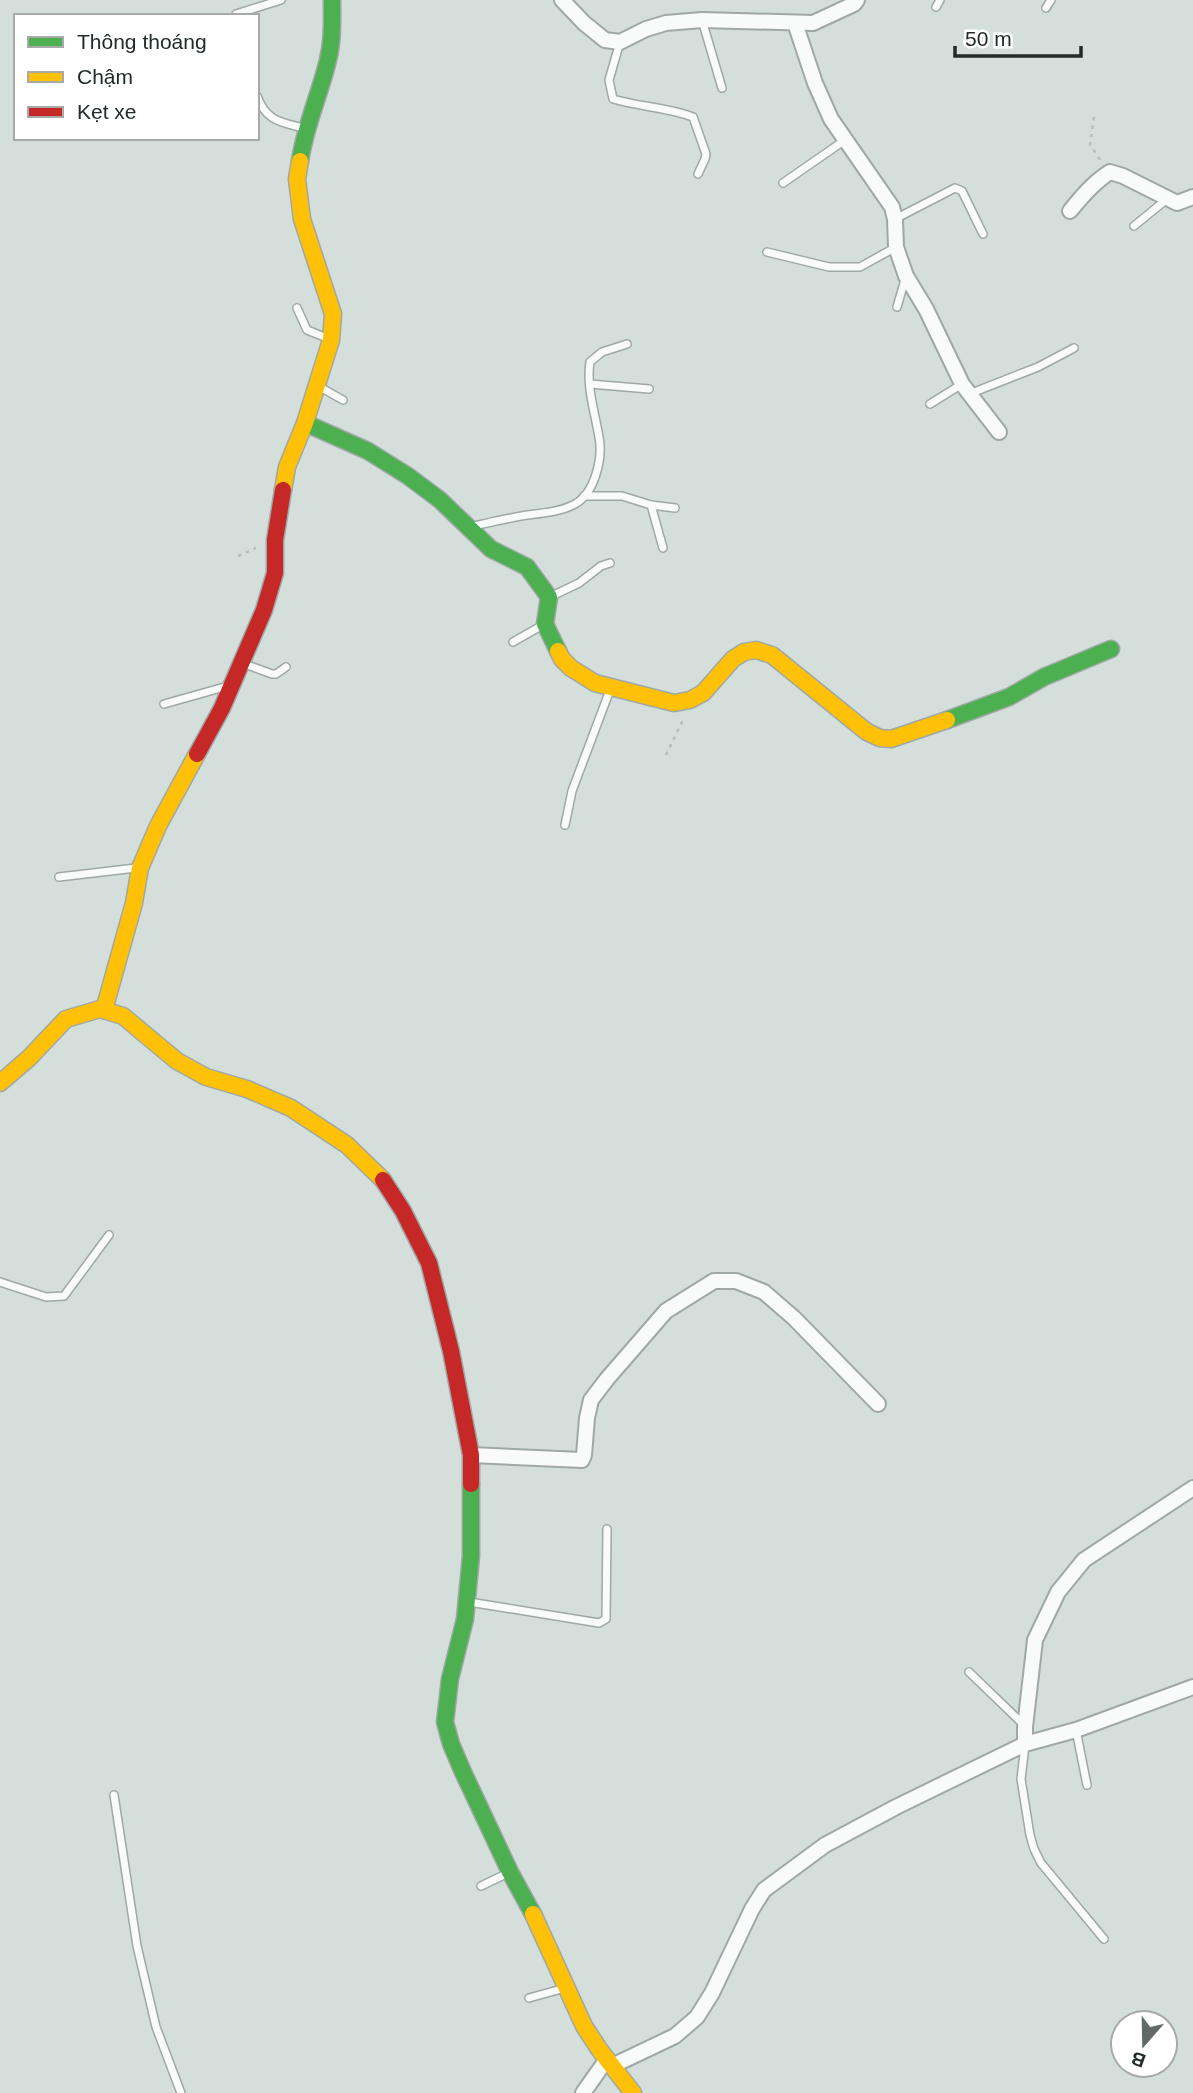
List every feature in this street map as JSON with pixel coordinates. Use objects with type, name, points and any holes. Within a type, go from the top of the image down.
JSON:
[{"type":"street","points":[[104,1010],[134,902],[140,868],[158,826],[222,708],[264,610],[275,573],[275,540],[288,467],[331,340],[333,314],[302,219],[297,179],[306,130],[328,60],[332,34],[332,0]]},
{"type":"street","points":[[562,0],[605,40],[620,42],[666,23],[702,20],[813,23],[858,0]]},
{"type":"street","points":[[795,23],[815,83],[831,119],[892,207],[897,247],[906,276],[926,309],[965,389],[999,432]]},
{"type":"street","points":[[1070,211],[1086,191],[1110,172],[1177,203],[1193,197]]},
{"type":"street","points":[[305,423],[368,451],[408,476],[440,500],[491,549],[527,567],[549,597],[545,624],[562,659],[571,668],[595,682],[674,703],[685,703],[705,691],[740,652],[760,649],[772,655],[867,732],[880,738],[891,739],[978,710],[1009,697],[1044,677],[1111,649]]},
{"type":"street","points":[[0,1083],[29,1058],[66,1019],[88,1011],[104,1010],[123,1016],[177,1061],[206,1077],[247,1089],[291,1108],[347,1145],[380,1175],[404,1211],[429,1263],[451,1351],[471,1455],[471,1556],[467,1602],[450,1679],[445,1721],[463,1772],[510,1872],[528,1903],[584,2026],[633,2093]]},
{"type":"street","points":[[471,1455],[582,1460],[591,1400],[599,1389],[666,1311],[714,1281],[736,1281],[764,1292],[794,1318],[878,1404]]},
{"type":"street","points":[[1025,1745],[1035,1640],[1058,1592],[1084,1560],[1193,1488]]},
{"type":"street","points":[[583,2093],[609,2063],[675,2036],[697,2017],[764,1890],[825,1845],[896,1807],[1025,1745],[1076,1730],[1193,1687]]},
{"type":"lane","points":[[236,14],[281,0]]},
{"type":"lane","points":[[1045,8],[1051,0]]},
{"type":"lane","points":[[702,20],[722,88]]},
{"type":"lane","points":[[620,42],[609,80],[613,99],[674,110],[693,117],[706,154],[698,174]]},
{"type":"lane","points":[[259,100],[265,113],[271,117],[306,130]]},
{"type":"lane","points":[[783,183],[845,140]]},
{"type":"lane","points":[[895,219],[955,188],[962,191],[984,234]]},
{"type":"lane","points":[[1134,226],[1167,199]]},
{"type":"lane","points":[[767,252],[829,267],[860,267],[897,247]]},
{"type":"lane","points":[[897,307],[906,276]]},
{"type":"lane","points":[[297,308],[307,330],[331,340]]},
{"type":"lane","points":[[469,527],[558,510],[577,503],[584,496],[598,473],[601,449],[588,374],[590,362],[602,352],[627,344]]},
{"type":"lane","points":[[930,404],[965,389],[1038,367],[1074,348]]},
{"type":"lane","points":[[590,384],[649,389]]},
{"type":"lane","points":[[317,386],[343,400]]},
{"type":"lane","points":[[584,496],[622,496],[651,505],[675,508]]},
{"type":"lane","points":[[651,505],[663,548]]},
{"type":"lane","points":[[549,597],[579,583],[601,566],[610,563]]},
{"type":"lane","points":[[513,642],[545,624]]},
{"type":"lane","points":[[241,663],[272,674],[286,667]]},
{"type":"lane","points":[[164,704],[232,685]]},
{"type":"lane","points":[[565,825],[572,790],[612,686]]},
{"type":"lane","points":[[59,877],[140,868]]},
{"type":"lane","points":[[0,1282],[46,1297],[64,1296],[109,1235]]},
{"type":"lane","points":[[467,1602],[604,1622],[607,1529]]},
{"type":"lane","points":[[969,1672],[1025,1727]]},
{"type":"lane","points":[[1076,1730],[1087,1785]]},
{"type":"lane","points":[[1025,1745],[1021,1779],[1034,1849],[1041,1863],[1104,1939]]},
{"type":"lane","points":[[114,1795],[137,1946],[156,2027],[181,2093]]},
{"type":"lane","points":[[481,1886],[510,1872]]},
{"type":"lane","points":[[529,1998],[565,1987]]},
{"type":"path","points":[[1094,117],[1090,145],[1110,172]]},
{"type":"path","points":[[666,755],[684,719],[685,703]]},
{"type":"traffic: fast","points":[[300,161],[330,52],[332,0]]},
{"type":"traffic: fast","points":[[305,423],[368,451],[408,476],[440,500],[491,549],[527,567],[549,597],[545,624],[558,651]]},
{"type":"traffic: fast","points":[[947,720],[1009,697],[1044,677],[1111,649]]},
{"type":"traffic: fast","points":[[471,1484],[471,1556],[465,1619],[450,1679],[445,1722],[463,1772],[533,1914]]},
{"type":"traffic: slow","points":[[283,490],[287,467],[305,423],[331,340],[333,314],[302,219],[297,179],[300,161]]},
{"type":"traffic: slow","points":[[558,651],[571,668],[595,683],[674,703],[690,700],[703,693],[733,659],[744,652],[756,650],[772,655],[867,732],[880,738],[891,739],[947,720]]},
{"type":"traffic: slow","points":[[104,1010],[134,903],[140,868],[158,826],[197,754]]},
{"type":"traffic: slow","points":[[0,1083],[29,1058],[66,1019],[100,1009],[123,1016],[177,1061],[206,1077],[247,1089],[291,1108],[347,1145],[383,1180]]},
{"type":"traffic: slow","points":[[533,1914],[584,2026],[633,2093]]},
{"type":"traffic: jam","points":[[197,754],[222,708],[264,610],[275,573],[275,540],[283,490]]},
{"type":"traffic: jam","points":[[383,1180],[403,1211],[429,1263],[451,1351],[471,1455],[471,1484]]}]
